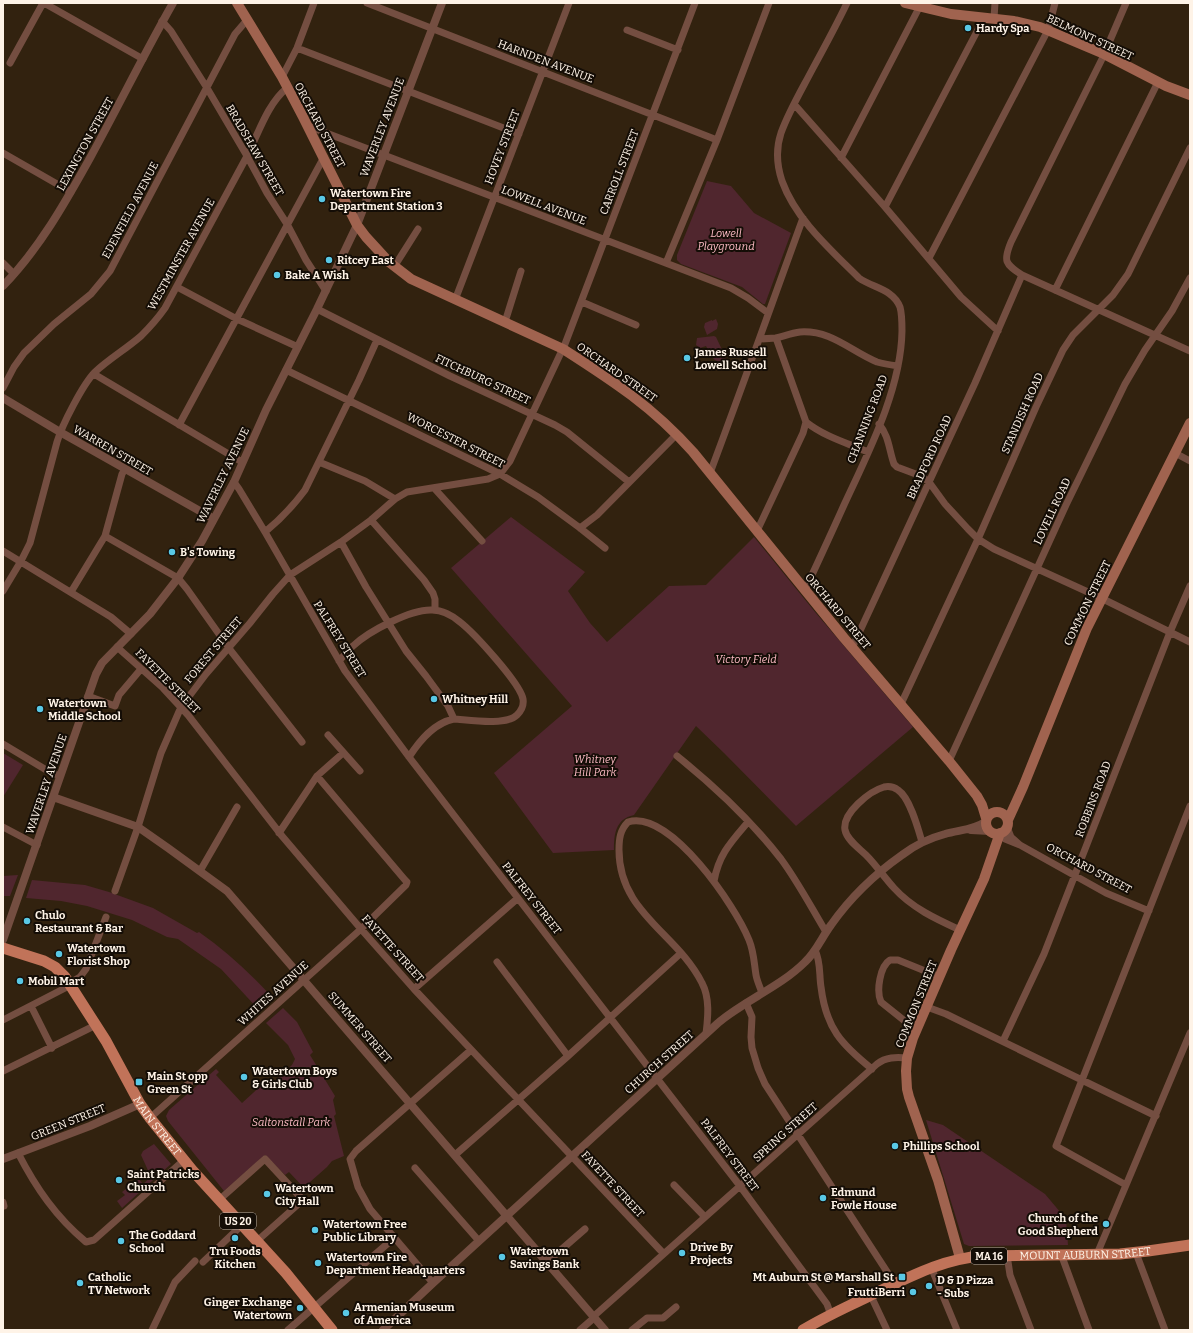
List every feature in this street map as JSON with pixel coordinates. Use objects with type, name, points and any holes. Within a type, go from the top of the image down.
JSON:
[{"type":"main road","name":"ORCHARD STREET","points":[[237,3],[282,78],[308,126],[357,225],[376,249],[394,267],[411,279],[563,349],[622,388],[653,412],[677,434],[852,648],[949,761],[977,796],[982,805],[986,820],[986,827],[999,829],[1005,815],[977,796]]},
{"type":"main road","name":"BELMONT STREET","points":[[906,3],[921,5],[950,14],[1027,23],[1048,30],[1104,54],[1158,82],[1190,95]]},
{"type":"main road","name":"COMMON STREET","points":[[960,1258],[942,1194],[907,1089],[907,1058],[916,1030],[984,879],[999,829],[1018,799],[1080,644],[1101,598],[1190,423]]},
{"type":"main road","points":[[986,820],[991,812],[998,811],[1018,799]]},
{"type":"main road","name":"MAIN STREET","points":[[3,948],[47,962],[62,973],[71,984],[96,1025],[140,1104],[150,1118],[184,1160],[257,1241],[332,1330]]},
{"type":"main road","name":"MOUNT AUBURN STREET","points":[[810,1328],[832,1315],[931,1267],[960,1258],[1007,1255],[1136,1252],[1190,1245]]},
{"type":"street","points":[[10,63],[44,3],[143,59]]},
{"type":"street","name":"LEXINGTON STREET","points":[[3,286],[38,243],[71,192],[173,3]]},
{"type":"street","points":[[282,78],[314,3]]},
{"type":"street","name":"HARNDEN AVENUE","points":[[367,3],[717,140]]},
{"type":"street","name":"WAVERLEY AVENUE","points":[[3,940],[88,696],[100,667],[117,647],[150,614],[178,578],[192,558],[234,482],[286,370],[357,225],[442,3]]},
{"type":"street","name":"HOVEY STREET","points":[[455,300],[569,3]]},
{"type":"street","name":"CARROLL STREET","points":[[500,474],[510,461],[563,349],[695,3]]},
{"type":"street","points":[[669,264],[769,3]]},
{"type":"street","name":"CHANNING ROAD","points":[[805,590],[880,424],[893,388],[902,338],[900,307],[892,296],[882,288],[866,283],[859,278],[803,218],[789,196],[782,181],[778,164],[781,134],[794,104],[847,3]]},
{"type":"street","points":[[885,207],[989,18],[995,3]]},
{"type":"street","points":[[929,258],[1048,30],[1055,3]]},
{"type":"street","points":[[1126,3],[1104,54],[1006,254],[1006,260],[1009,267],[1022,275],[1190,351]]},
{"type":"street","points":[[841,158],[921,5]]},
{"type":"street","name":"EDENFIELD AVENUE","points":[[3,388],[14,367],[24,354],[54,324],[91,294],[110,271],[235,34],[247,20]]},
{"type":"street","name":"BRADSHAW STREET","points":[[162,21],[171,31],[207,88],[267,193],[287,224],[306,260],[326,291]]},
{"type":"street","points":[[627,30],[678,50]]},
{"type":"street","points":[[296,48],[519,134]]},
{"type":"street","points":[[1055,290],[1158,82]]},
{"type":"street","name":"WESTMINSTER AVENUE","points":[[3,591],[30,543],[60,432],[71,410],[94,374],[154,323],[165,308],[247,156],[267,114],[279,95],[287,88]]},
{"type":"street","points":[[794,104],[885,207],[961,297],[998,330]]},
{"type":"street","name":"LOWELL AVENUE","points":[[308,126],[732,288],[768,313]]},
{"type":"street","name":"STANDISH ROAD","points":[[900,704],[978,539],[1036,407],[1063,350],[1073,335],[1113,295],[1128,274],[1190,148]]},
{"type":"street","points":[[3,153],[71,192]]},
{"type":"street","points":[[179,425],[324,157]]},
{"type":"street","points":[[710,473],[803,218]]},
{"type":"street","points":[[394,267],[418,229]]},
{"type":"street","points":[[3,263],[14,274]]},
{"type":"street","points":[[505,322],[522,271]]},
{"type":"street","name":"BRADFORD ROAD","points":[[852,648],[929,482],[1022,275]]},
{"type":"street","name":"LOVELL ROAD","points":[[949,761],[1066,505],[1125,384],[1145,350],[1172,311],[1190,278]]},
{"type":"street","points":[[176,287],[298,347]]},
{"type":"street","points":[[582,302],[636,325]]},
{"type":"street","name":"FITCHBURG STREET","points":[[317,309],[450,376],[567,432],[630,482]]},
{"type":"street","points":[[760,339],[776,338],[800,332],[813,333],[838,339],[877,362],[898,366]]},
{"type":"street","points":[[776,338],[806,422],[816,430],[868,452]]},
{"type":"street","points":[[265,532],[282,518],[305,490],[377,340]]},
{"type":"street","name":"WORCESTER STREET","points":[[286,370],[349,399],[500,474],[538,497],[605,548]]},
{"type":"street","points":[[94,374],[242,462]]},
{"type":"street","name":"WARREN STREET","points":[[3,398],[214,519]]},
{"type":"street","points":[[757,531],[803,433],[806,422]]},
{"type":"street","points":[[880,424],[885,431],[894,464],[897,467],[921,476],[929,482],[945,504],[978,539],[994,549],[1037,570],[1101,598],[1190,642]]},
{"type":"street","points":[[580,528],[597,515],[677,434]]},
{"type":"street","points":[[1175,453],[1190,461]]},
{"type":"street","points":[[319,462],[365,481],[395,499]]},
{"type":"street","points":[[71,592],[106,536],[122,474],[125,469]]},
{"type":"street","name":"FOREST STREET","points":[[115,891],[138,827],[161,753],[181,707],[206,674],[272,594],[290,575],[341,542],[371,520],[395,499],[407,492],[476,482],[500,474]]},
{"type":"street","name":"PALFREY STREET","points":[[234,482],[265,532],[339,661],[409,757],[740,1186],[827,1304],[832,1315]]},
{"type":"street","points":[[434,488],[482,541]]},
{"type":"street","points":[[371,520],[424,580],[433,593],[435,599],[435,610]]},
{"type":"street","points":[[106,536],[178,578],[302,742]]},
{"type":"street","points":[[341,542],[388,624],[406,651],[448,706],[454,719]]},
{"type":"street","points":[[3,551],[111,617],[131,634]]},
{"type":"street","name":"ROBBINS ROAD","points":[[1003,1041],[1039,965],[1170,632],[1190,586]]},
{"type":"street","points":[[339,661],[353,646],[388,624],[410,614],[435,610],[449,615],[459,621],[478,640],[515,683],[523,699],[523,705],[516,717],[509,720],[498,721],[448,720],[431,731],[418,743],[409,757]]},
{"type":"street","name":"FAYETTE STREET","points":[[117,647],[181,707],[279,833],[360,929],[414,989],[663,1253]]},
{"type":"street","points":[[88,696],[115,706],[119,696],[141,669]]},
{"type":"street","points":[[328,735],[360,772]]},
{"type":"street","points":[[3,744],[48,771],[60,776]]},
{"type":"street","points":[[279,833],[317,776],[344,753]]},
{"type":"street","points":[[677,756],[704,778],[748,822],[776,853],[807,898],[826,932]]},
{"type":"street","name":"WHITES AVENUE","points":[[150,1118],[360,929],[401,891],[407,882],[317,776]]},
{"type":"street","points":[[922,842],[907,800],[900,791],[888,786],[874,791],[847,816],[845,831],[850,839],[901,895],[919,910],[960,930]]},
{"type":"street","name":"SUMMER STREET","points":[[53,797],[138,827],[227,891],[605,1330]]},
{"type":"street","points":[[1126,1185],[1056,1146],[1190,806]]},
{"type":"street","points":[[200,871],[237,807]]},
{"type":"street","name":"CHURCH STREET","points":[[382,1330],[724,1018],[794,972],[806,961],[826,932],[851,901],[880,872],[904,853],[922,842],[944,834],[979,825],[986,820]]},
{"type":"street","points":[[706,1034],[707,1007],[705,990],[697,975],[681,953],[640,910],[624,883],[620,864],[619,844],[621,832],[628,822],[646,822],[660,829],[688,852],[714,881],[739,918],[748,939],[754,957],[756,976],[762,993]]},
{"type":"street","points":[[714,881],[717,866],[724,850],[748,822]]},
{"type":"street","points":[[3,827],[36,845]]},
{"type":"street","name":"ORCHARD STREET","points":[[999,829],[1005,839],[1020,845],[1111,895],[1149,911]]},
{"type":"street","name":"CHURCH STREET","points":[[960,831],[999,829]]},
{"type":"street","points":[[414,989],[518,898]]},
{"type":"street","points":[[3,1020],[71,984],[80,976],[86,969],[106,917]]},
{"type":"street","points":[[815,950],[819,964],[822,998],[831,1024],[840,1040],[872,1069]]},
{"type":"street","points":[[455,1155],[519,1100],[681,953]]},
{"type":"street","points":[[916,1030],[881,1002],[878,990],[884,965],[890,960],[898,960],[940,977]]},
{"type":"street","points":[[497,962],[568,1056]]},
{"type":"street","points":[[746,1003],[752,1017],[752,1048],[765,1084],[895,1284]]},
{"type":"street","points":[[31,1006],[52,1048]]},
{"type":"street","points":[[927,1007],[946,1014],[1003,1041],[1156,1116]]},
{"type":"street","points":[[3,1072],[96,1025]]},
{"type":"street","points":[[1098,1254],[1190,1033]]},
{"type":"street","points":[[433,1283],[394,1238],[365,1200],[350,1161],[356,1151],[471,1050]]},
{"type":"street","name":"SPRING STREET","points":[[580,1330],[663,1253],[872,1069],[886,1059],[896,1057],[907,1058]]},
{"type":"street","name":"GREEN STREET","points":[[4,1156],[18,1153],[90,1126],[140,1104]]},
{"type":"street","points":[[18,1153],[31,1178],[49,1205],[70,1228],[86,1242],[94,1240],[184,1160]]},
{"type":"street","points":[[219,1200],[265,1159],[303,1200],[257,1241]]},
{"type":"street","points":[[416,1168],[479,1241]]},
{"type":"street","points":[[674,1185],[705,1217]]},
{"type":"street","points":[[203,1262],[242,1225]]},
{"type":"street","points":[[547,1262],[585,1229]]},
{"type":"street","points":[[288,1330],[394,1238]]},
{"type":"street","points":[[1136,1252],[1165,1330]]},
{"type":"street","points":[[1061,1254],[1089,1330]]},
{"type":"street","points":[[1007,1255],[1010,1275],[1031,1330]]},
{"type":"street","points":[[152,1330],[174,1284],[195,1261]]},
{"type":"street","points":[[931,1267],[957,1330]]},
{"type":"street","points":[[871,1296],[887,1330]]},
{"type":"street","points":[[632,1330],[647,1318],[663,1318],[676,1307]]},
{"type":"green space","name":"Lowell Playground","points":[[707,181],[731,186],[754,213],[791,233],[765,304],[742,287],[681,264],[677,260],[677,255]]},
{"type":"green space","points":[[716,319],[718,324],[717,329],[707,335],[704,327],[705,323]]},
{"type":"green space","points":[[716,337],[726,358],[720,362],[713,358],[706,346],[700,348],[696,345],[697,338]]},
{"type":"green space","points":[[511,517],[585,572],[568,591],[590,623],[607,642],[669,586],[706,585],[754,537],[815,612],[913,727],[796,826],[696,726],[634,815],[623,820],[619,824],[615,833],[614,850],[553,853],[494,773],[572,706],[451,568]]},
{"type":"green space","points":[[3,753],[23,765],[3,797]]},
{"type":"green space","points":[[18,875],[10,896],[3,896],[3,876]]},
{"type":"green space","points":[[32,880],[85,885],[153,908],[197,933],[199,932],[209,939],[238,963],[273,998],[259,1010],[221,969],[178,939],[167,937],[132,920],[87,906],[61,901],[26,898]]},
{"type":"green space","name":"Saltonstall Park","points":[[283,1008],[297,1022],[313,1052],[310,1055],[335,1096],[333,1100],[336,1114],[334,1116],[344,1156],[332,1161],[310,1182],[305,1189],[289,1172],[285,1175],[265,1155],[224,1191],[168,1121],[166,1116],[169,1110],[216,1069],[219,1072],[216,1075],[242,1103],[266,1081],[270,1085],[292,1065],[295,1059],[288,1045],[266,1023]]},
{"type":"green space","points":[[926,1120],[943,1125],[1045,1194],[1066,1219],[1068,1245],[969,1246],[964,1244]]},
{"type":"green space","points":[[154,1144],[171,1164],[122,1208],[117,1201],[125,1195],[122,1192],[139,1179],[143,1184],[151,1177],[141,1155],[143,1151]]},
{"type":"place","name":"Hardy Spa","points":[[968,28]]},
{"type":"place","name":"Watertown Fire Department Station 3","points":[[322,199]]},
{"type":"place","name":"Ritcey East","points":[[329,260]]},
{"type":"place","name":"Bake A Wish","points":[[277,275]]},
{"type":"place","name":"James Russell Lowell School","points":[[687,358]]},
{"type":"place","name":"B's Towing","points":[[172,552]]},
{"type":"place","name":"Whitney Hill","points":[[434,699]]},
{"type":"place","name":"Watertown Middle School","points":[[40,709]]},
{"type":"place","name":"Chulo Restaurant & Bar","points":[[27,921]]},
{"type":"place","name":"Watertown Florist Shop","points":[[59,954]]},
{"type":"place","name":"Mobil Mart","points":[[20,981]]},
{"type":"place","name":"Watertown Boys & Girls Club","points":[[244,1077]]},
{"type":"place","name":"Main St opp Green St","points":[[139,1082]]},
{"type":"place","name":"Phillips School","points":[[895,1146]]},
{"type":"place","name":"Saint Patricks Church","points":[[119,1180]]},
{"type":"place","name":"Watertown City Hall","points":[[267,1194]]},
{"type":"place","name":"Edmund Fowle House","points":[[823,1198]]},
{"type":"place","name":"Church of the Good Shepherd","points":[[1106,1224]]},
{"type":"place","name":"Watertown Free Public Library","points":[[315,1230]]},
{"type":"place","name":"Tru Foods Kitchen","points":[[235,1238]]},
{"type":"place","name":"The Goddard School","points":[[121,1241]]},
{"type":"place","name":"Drive By Projects","points":[[682,1253]]},
{"type":"place","name":"Watertown Savings Bank","points":[[502,1257]]},
{"type":"place","name":"Watertown Fire Department Headquarters","points":[[318,1263]]},
{"type":"place","name":"Mt Auburn St @ Marshall St","points":[[902,1277]]},
{"type":"place","name":"Catholic TV Network","points":[[80,1283]]},
{"type":"place","name":"D & D Pizza - Subs","points":[[929,1286]]},
{"type":"place","name":"FruttiBerri","points":[[913,1292]]},
{"type":"place","name":"Ginger Exchange Watertown","points":[[300,1308]]},
{"type":"place","name":"Armenian Museum of America","points":[[346,1313]]},
{"type":"park label","name":"Victory Field","points":[[746,659]]},
{"type":"park label","name":"Whitney Hill Park","points":[[595,765]]}]
